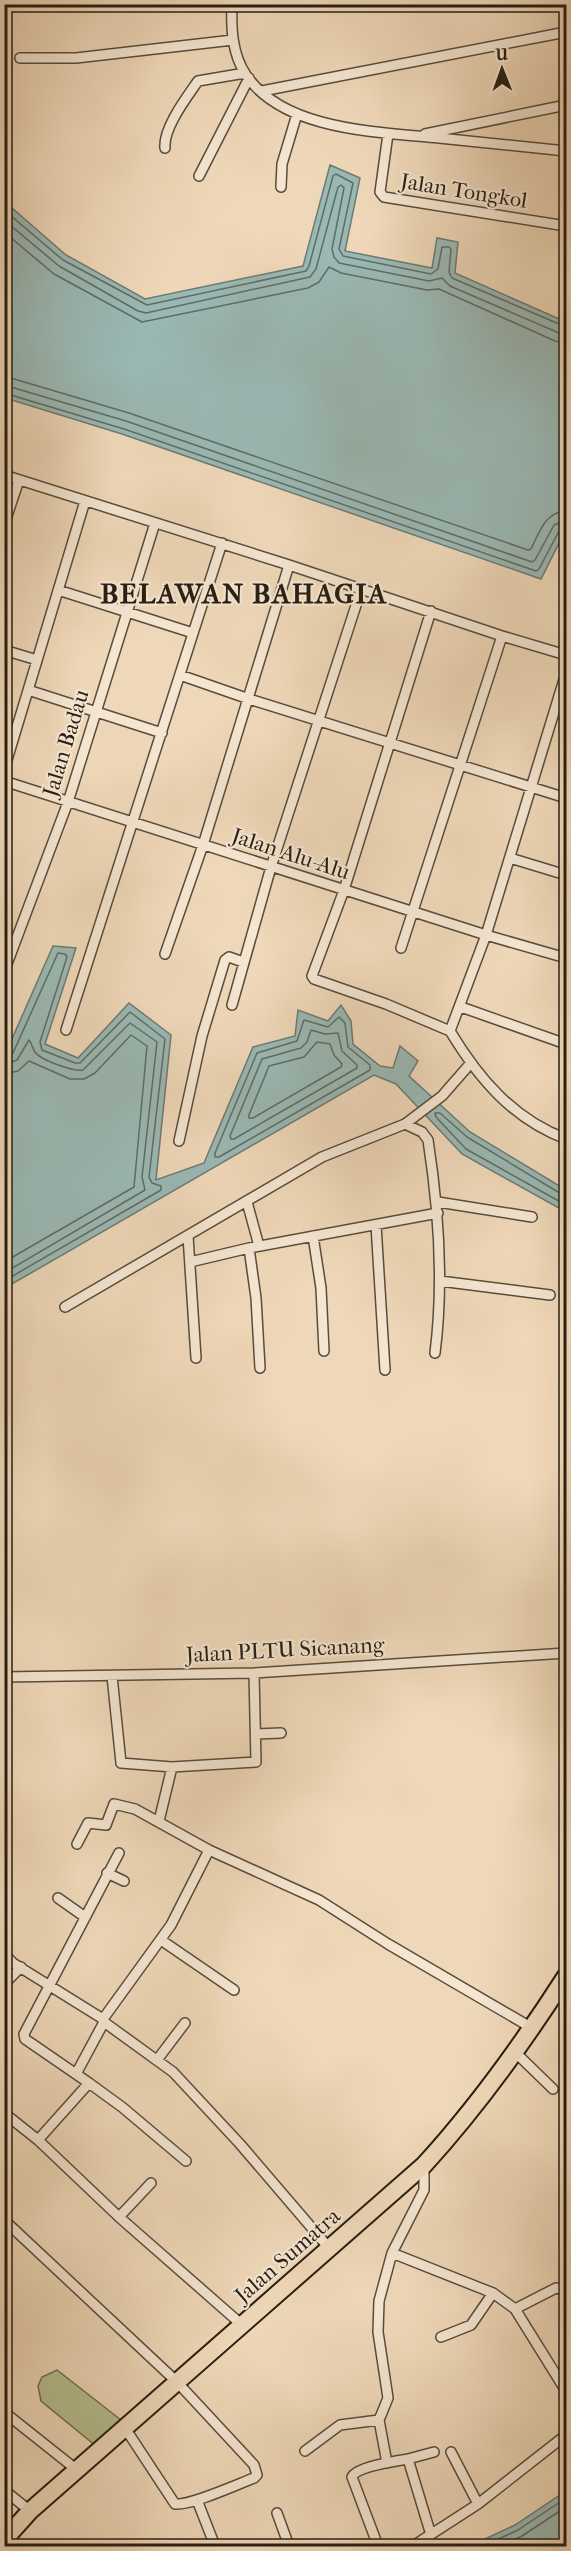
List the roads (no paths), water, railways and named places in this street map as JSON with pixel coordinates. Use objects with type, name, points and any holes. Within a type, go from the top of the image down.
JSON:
[{"type":"highway","name":"Jalan Sumatra","points":[[4,2540],[30,2511],[424,2165],[475,2107],[516,2053],[567,1976]]},
{"type":"street","points":[[232,4],[233,40],[237,58],[247,76],[277,104],[297,114],[328,124],[388,134],[567,151]]},
{"type":"street","points":[[262,91],[567,32]]},
{"type":"street","points":[[20,58],[76,58],[233,40]]},
{"type":"street","points":[[165,148],[170,124],[198,81],[247,76]]},
{"type":"street","points":[[199,176],[247,76]]},
{"type":"street","points":[[417,136],[567,105]]},
{"type":"street","points":[[281,187],[282,164],[297,114]]},
{"type":"street","name":"Jalan Tongkol","points":[[388,134],[380,192],[384,197],[567,226]]},
{"type":"street","points":[[4,475],[567,655]]},
{"type":"street","points":[[4,525],[19,480]]},
{"type":"street","points":[[4,770],[85,501]]},
{"type":"street","name":"Jalan Badau","points":[[4,972],[68,802],[155,523]]},
{"type":"street","points":[[66,1030],[222,543]]},
{"type":"street","points":[[165,954],[203,845],[289,565]]},
{"type":"street","points":[[58,590],[194,633]]},
{"type":"street","points":[[232,1005],[271,867],[362,590]]},
{"type":"street","points":[[431,611],[344,890],[312,976],[450,1031],[470,1064],[493,1091],[521,1116],[567,1139]]},
{"type":"street","points":[[401,948],[502,636]]},
{"type":"street","points":[[4,650],[37,660]]},
{"type":"street","points":[[450,1031],[461,1007],[486,935],[567,673]]},
{"type":"street","points":[[180,675],[318,721],[567,798]]},
{"type":"street","points":[[28,690],[162,733]]},
{"type":"street","name":"Jalan Alu-Alu","points":[[4,781],[486,935],[567,958]]},
{"type":"street","points":[[510,858],[567,875]]},
{"type":"street","points":[[179,1141],[201,1036],[225,960],[229,957],[243,962]]},
{"type":"street","points":[[461,1007],[567,1044]]},
{"type":"street","points":[[65,1306],[322,1157],[415,1119],[442,1096],[470,1064]]},
{"type":"street","points":[[405,1124],[422,1132],[428,1140],[438,1208],[440,1281],[435,1353]]},
{"type":"street","points":[[247,1202],[259,1246]]},
{"type":"street","points":[[190,1262],[259,1246],[376,1225],[438,1208],[532,1217]]},
{"type":"street","points":[[376,1225],[386,1370]]},
{"type":"street","points":[[188,1236],[196,1358]]},
{"type":"street","points":[[313,1236],[321,1288],[324,1351]]},
{"type":"street","points":[[249,1248],[256,1298],[260,1368]]},
{"type":"street","points":[[440,1281],[550,1294]]},
{"type":"street","name":"Jalan PLTU Sicanang","points":[[4,1677],[254,1672],[567,1653]]},
{"type":"street","points":[[112,1676],[121,1763],[172,1767],[252,1764],[257,1759],[254,1672]]},
{"type":"street","points":[[256,1734],[281,1733]]},
{"type":"street","points":[[159,1821],[172,1767]]},
{"type":"street","points":[[77,1844],[88,1822],[106,1825],[114,1804],[135,1809],[208,1851],[319,1900],[388,1944],[532,2028]]},
{"type":"street","points":[[76,2074],[104,2020],[179,1912],[208,1851]]},
{"type":"street","points":[[119,1853],[24,2036],[122,2107],[186,2162]]},
{"type":"street","points":[[107,1873],[124,1881]]},
{"type":"street","points":[[58,1898],[85,1917]]},
{"type":"street","points":[[161,1940],[234,1990]]},
{"type":"street","points":[[4,1954],[104,2020],[173,2072],[203,2103],[329,2248]]},
{"type":"street","points":[[4,1984],[21,1967]]},
{"type":"street","points":[[157,2060],[185,2023]]},
{"type":"street","points":[[516,2053],[553,2090]]},
{"type":"street","points":[[38,2140],[89,2083]]},
{"type":"street","points":[[4,2113],[38,2140],[118,2217],[241,2324]]},
{"type":"street","points":[[387,2463],[379,2420],[387,2404],[388,2392],[379,2344],[377,2315],[382,2284],[392,2253],[424,2190],[424,2165]]},
{"type":"street","points":[[118,2217],[151,2183]]},
{"type":"street","points":[[5,2222],[177,2382],[257,2469],[254,2478],[179,2505],[173,2503],[125,2428]]},
{"type":"street","points":[[392,2253],[493,2293],[515,2309],[567,2391]]},
{"type":"street","points":[[515,2309],[556,2288],[562,2289],[567,2294]]},
{"type":"street","points":[[441,2337],[471,2325],[493,2293]]},
{"type":"street","points":[[4,2412],[77,2470]]},
{"type":"street","points":[[304,2451],[340,2425],[379,2420]]},
{"type":"street","points":[[413,2547],[478,2504],[567,2435]]},
{"type":"street","points":[[378,2547],[352,2477],[353,2473],[434,2452]]},
{"type":"street","points":[[452,2452],[478,2504]]},
{"type":"street","points":[[408,2459],[431,2535]]},
{"type":"street","points":[[4,2490],[30,2511]]},
{"type":"street","points":[[197,2499],[215,2547]]},
{"type":"street","points":[[277,2513],[289,2547]]},
{"type":"water","points":[[330,165],[360,178],[345,251],[432,268],[437,238],[458,242],[455,273],[566,322],[566,529],[541,579],[122,434],[5,398],[5,202],[66,255],[145,299],[303,266]]},
{"type":"water","points":[[53,946],[76,948],[45,1044],[78,1058],[129,1003],[171,1035],[156,1180],[204,1163],[253,1047],[295,1036],[298,1010],[328,1021],[341,1005],[351,1021],[353,1044],[380,1066],[393,1068],[400,1046],[418,1061],[409,1076],[470,1132],[561,1187],[566,1187],[566,1212],[462,1154],[396,1084],[374,1075],[5,1288],[4,1057]]},
{"type":"water","points":[[566,2491],[566,2546],[470,2546],[515,2525]]},
{"type":"district","name":"BELAWAN BAHAGIA","points":[[244,593]]}]
